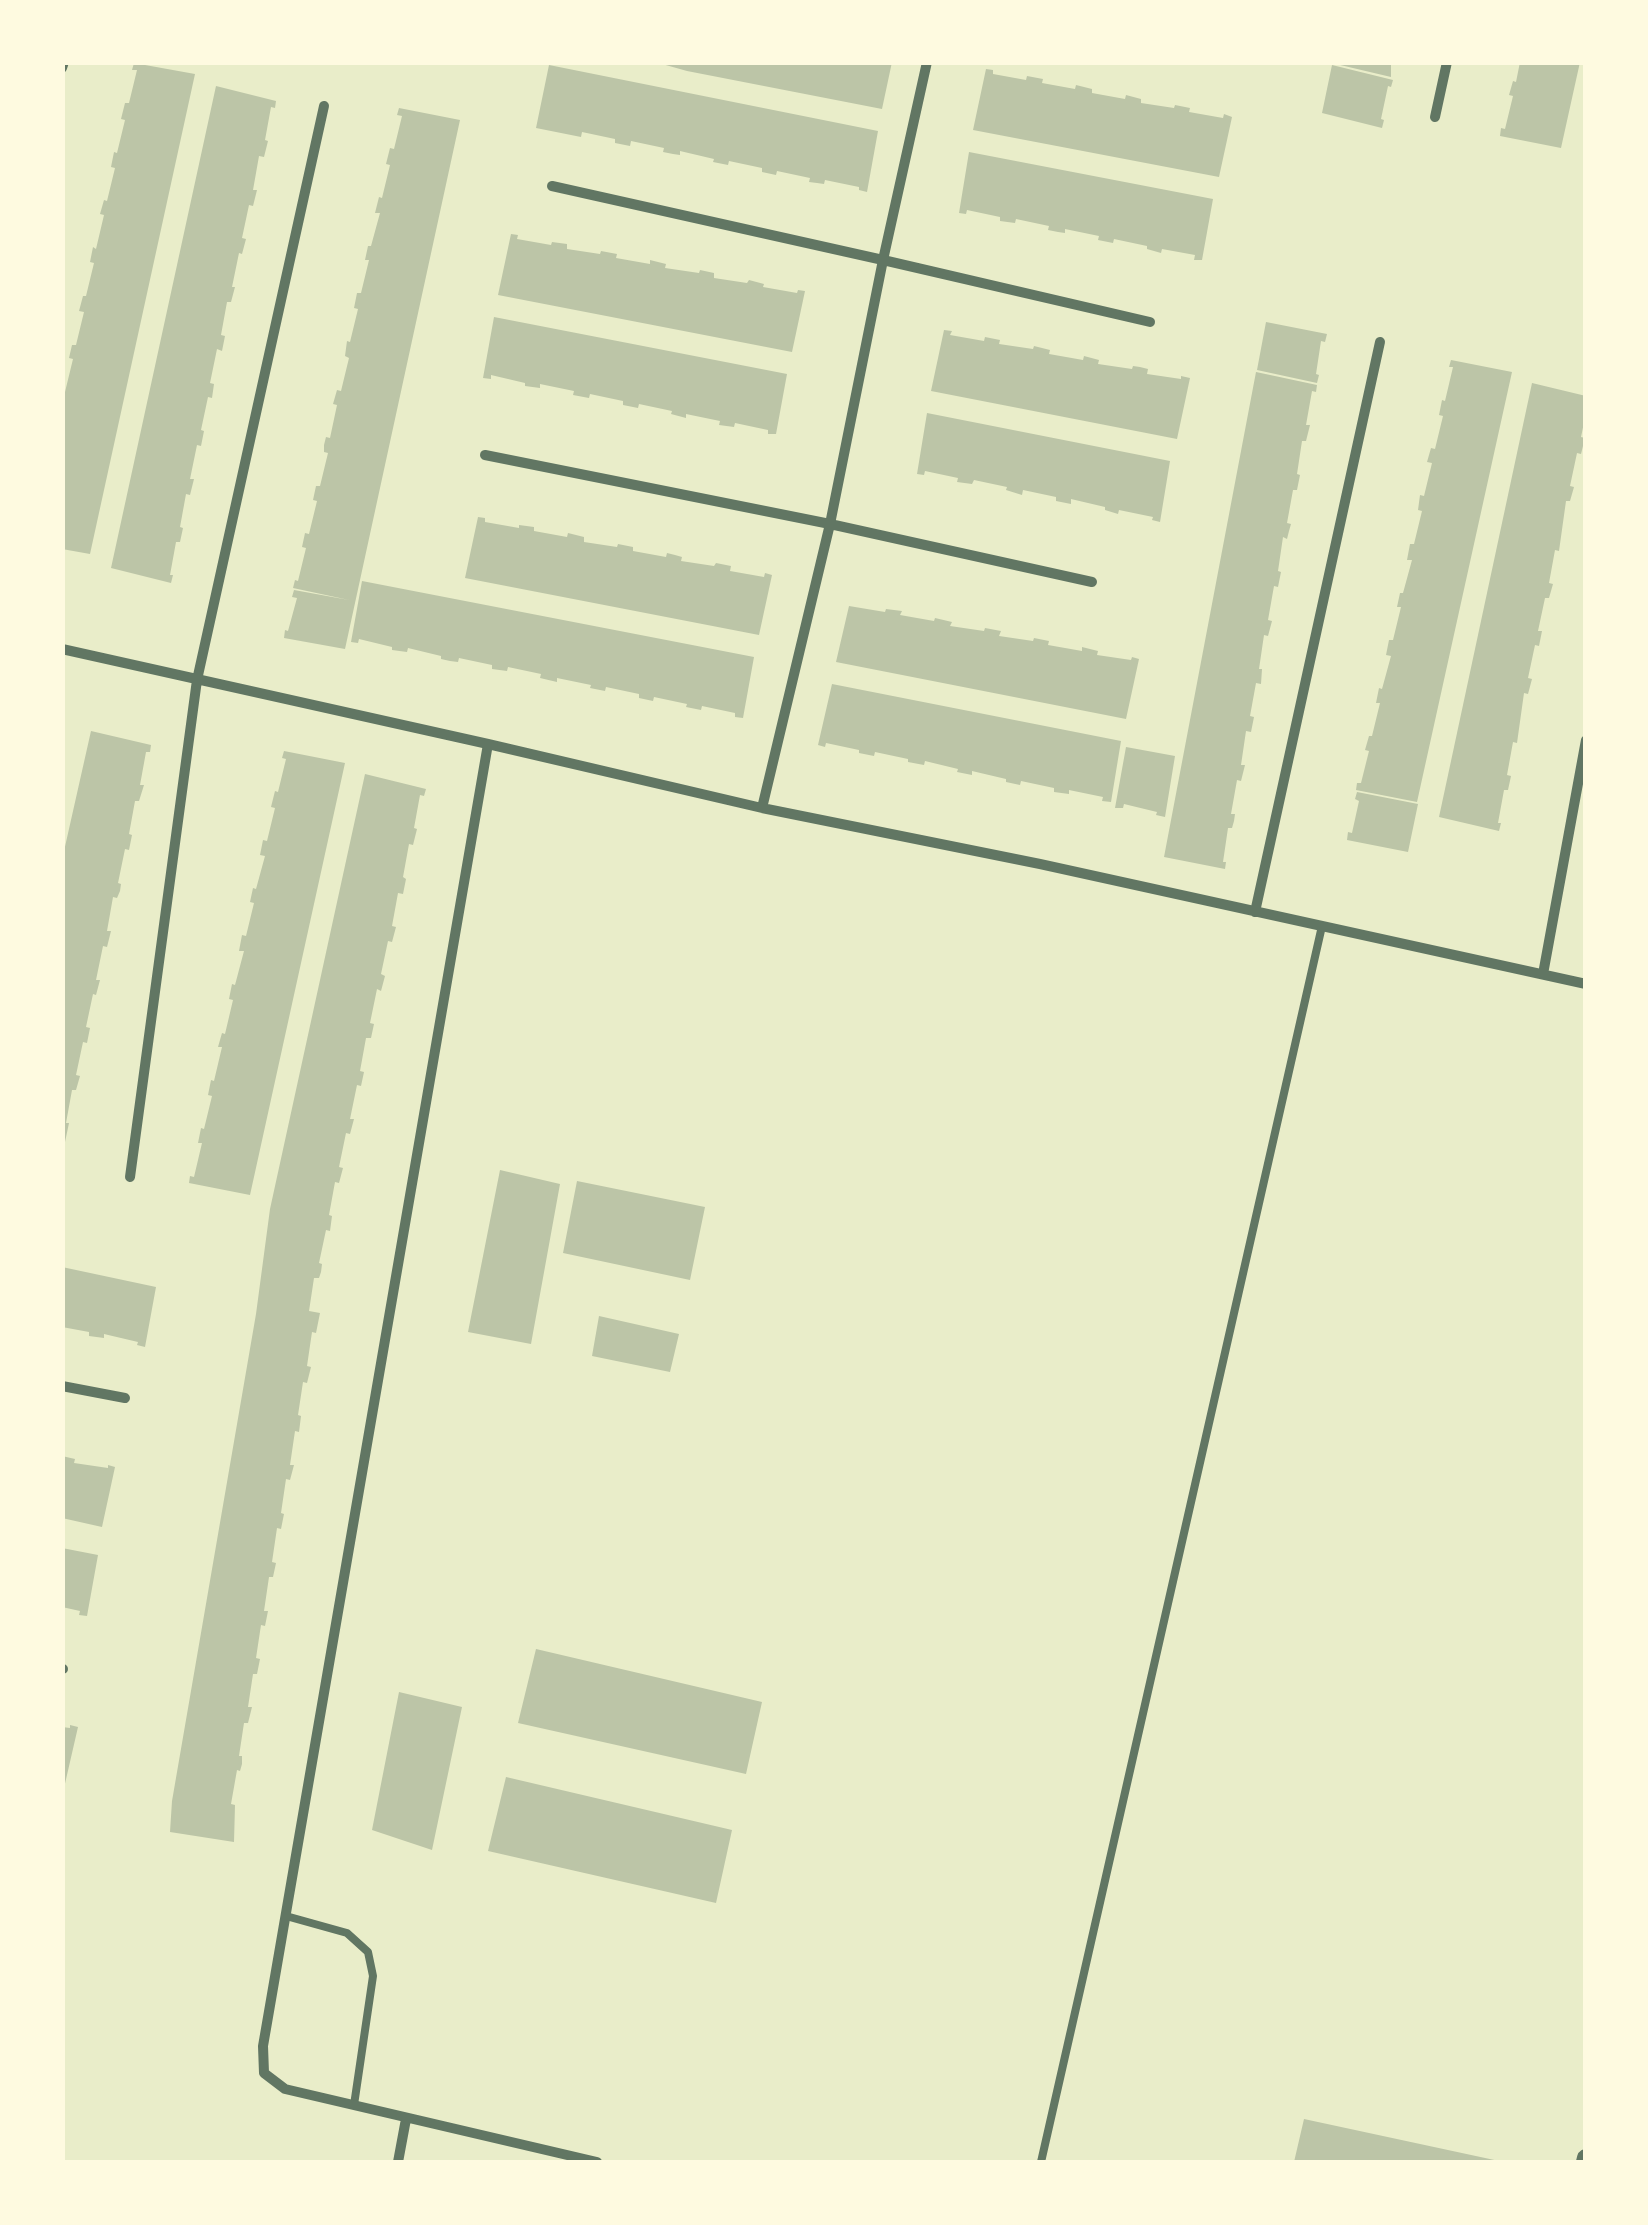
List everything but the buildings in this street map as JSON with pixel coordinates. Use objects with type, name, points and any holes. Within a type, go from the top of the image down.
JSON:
[{"type":"street","points":[[762,808],[830,524],[927,62]]},
{"type":"street","points":[[1435,116],[1447,62]]},
{"type":"street","points":[[130,1177],[197,680],[324,106]]},
{"type":"street","points":[[552,186],[1150,322]]},
{"type":"street","points":[[1255,912],[1380,342]]},
{"type":"street","points":[[485,455],[830,524],[1092,582]]},
{"type":"street","points":[[62,650],[762,808],[1040,864],[1586,984]]},
{"type":"street","points":[[1543,974],[1586,740]]},
{"type":"street","points":[[488,744],[263,2046],[264,2073],[285,2089],[597,2162]]},
{"type":"street","points":[[62,1386],[125,1398]]},
{"type":"street","points":[[398,2162],[406,2118]]},
{"type":"lane","points":[[1041,2162],[1322,926]]},
{"type":"lane","points":[[286,1916],[347,1933],[368,1952],[373,1976],[354,2105]]}]
